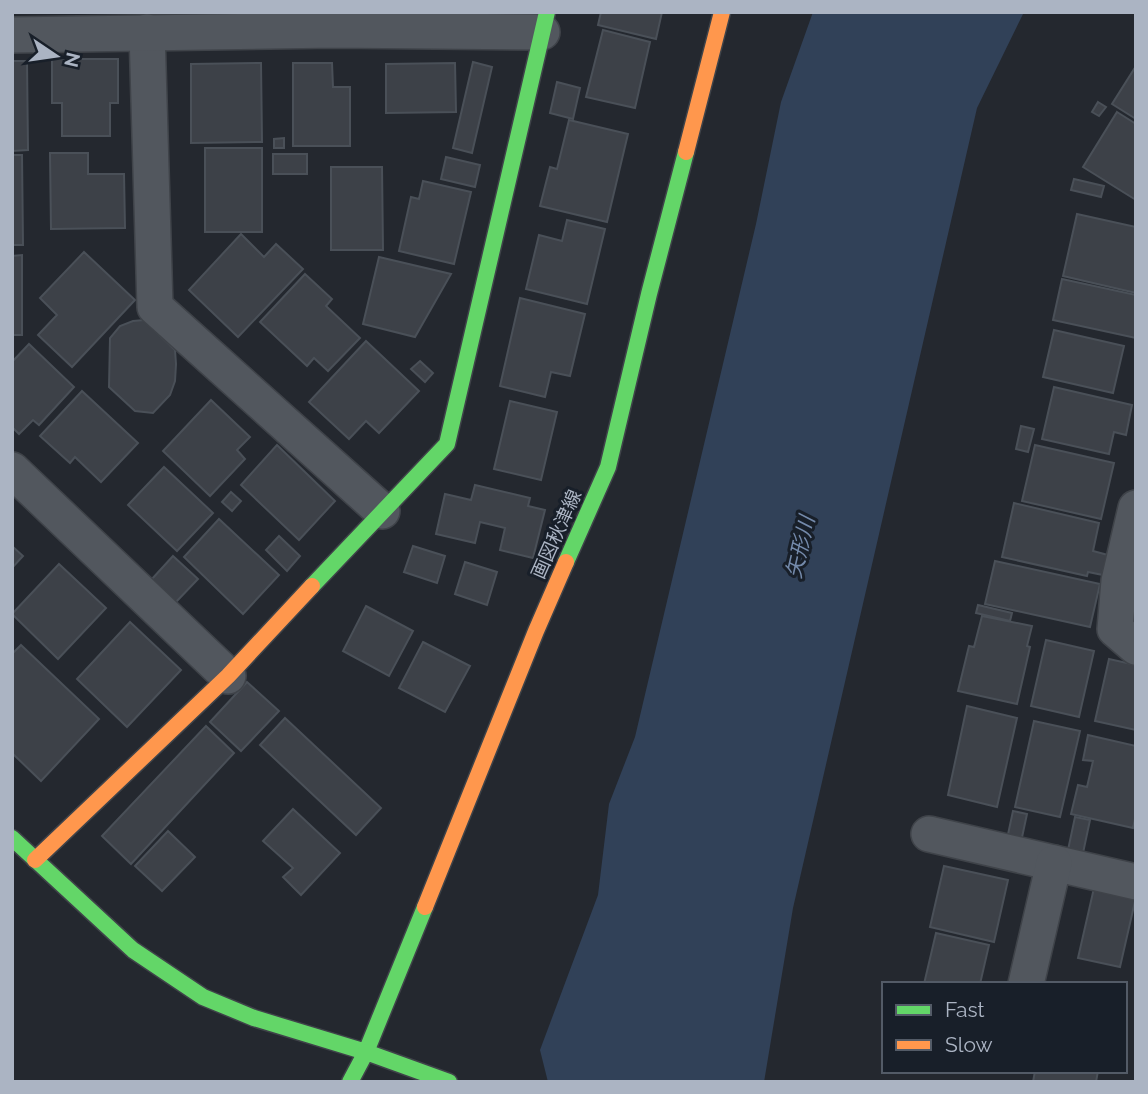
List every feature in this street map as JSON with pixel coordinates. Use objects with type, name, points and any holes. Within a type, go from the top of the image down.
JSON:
[{"type":"street","name":"画図秋津線","points":[[350,1082],[366,1052],[536,631],[608,467],[649,294],[722,12]]},
{"type":"street","points":[[12,35],[147,32],[334,21],[545,22],[447,444],[228,676],[35,860]]},
{"type":"street","points":[[147,32],[155,307],[382,511]]},
{"type":"street","points":[[12,470],[228,676]]},
{"type":"street","points":[[1136,509],[1119,580],[1115,629],[1136,647]]},
{"type":"street","points":[[929,834],[1136,882]]},
{"type":"street","points":[[12,838],[133,950],[203,997],[254,1018],[366,1052],[449,1082]]},
{"type":"street","points":[[1026,982],[1054,863]]},
{"type":"water","name":"矢形川","points":[[813,12],[1024,12],[977,108],[793,908],[764,1082],[548,1082],[540,1050],[598,895],[609,804],[635,737],[756,224],[781,102]]},
{"type":"building","points":[[601,12],[662,12],[656,39],[598,25]]},
{"type":"building","points":[[603,30],[650,42],[635,108],[586,97]]},
{"type":"building","points":[[52,59],[118,59],[118,103],[110,103],[110,136],[62,136],[62,103],[52,103]]},
{"type":"building","points":[[12,61],[27,61],[28,150],[12,151]]},
{"type":"building","points":[[473,62],[492,67],[472,153],[453,148]]},
{"type":"building","points":[[261,63],[262,142],[191,143],[191,64]]},
{"type":"building","points":[[293,63],[332,63],[333,87],[350,87],[350,146],[293,146]]},
{"type":"building","points":[[455,63],[456,112],[386,113],[386,64]]},
{"type":"building","points":[[1136,66],[1136,119],[1112,104]]},
{"type":"building","points":[[557,82],[580,88],[573,119],[550,113]]},
{"type":"building","points":[[1098,102],[1106,107],[1099,116],[1092,112]]},
{"type":"building","points":[[1117,112],[1136,124],[1136,200],[1083,167]]},
{"type":"building","points":[[569,120],[628,134],[607,222],[540,206],[550,167],[557,169]]},
{"type":"building","points":[[284,138],[284,148],[274,148],[274,139]]},
{"type":"building","points":[[205,148],[262,148],[262,232],[205,232]]},
{"type":"building","points":[[50,153],[88,153],[88,174],[124,174],[125,228],[51,229]]},
{"type":"building","points":[[273,154],[307,154],[307,174],[273,174]]},
{"type":"building","points":[[12,155],[22,155],[23,245],[12,245]]},
{"type":"building","points":[[446,157],[480,165],[475,187],[441,179]]},
{"type":"building","points":[[331,167],[382,167],[383,250],[331,250]]},
{"type":"building","points":[[1074,179],[1104,186],[1101,197],[1071,190]]},
{"type":"building","points":[[423,181],[471,192],[454,264],[399,251],[411,197],[419,199]]},
{"type":"building","points":[[1077,214],[1136,227],[1136,293],[1063,276]]},
{"type":"building","points":[[567,220],[605,229],[587,304],[526,289],[539,235],[562,241]]},
{"type":"building","points":[[241,234],[264,257],[276,244],[303,269],[238,337],[189,290]]},
{"type":"building","points":[[84,252],[135,300],[72,367],[38,335],[57,315],[40,298]]},
{"type":"building","points":[[22,255],[22,335],[12,335],[12,256]]},
{"type":"building","points":[[379,257],[451,274],[415,337],[363,324]]},
{"type":"building","points":[[305,274],[332,299],[326,306],[360,338],[328,371],[314,358],[307,366],[260,322]]},
{"type":"building","points":[[1062,279],[1136,295],[1136,338],[1053,320]]},
{"type":"building","points":[[520,298],[585,314],[570,376],[551,372],[545,397],[500,386]]},
{"type":"building","points":[[144,320],[175,350],[175,381],[170,395],[153,413],[135,411],[109,387],[110,338],[120,326]]},
{"type":"building","points":[[1054,330],[1124,346],[1113,393],[1043,377]]},
{"type":"building","points":[[366,341],[419,391],[379,433],[366,421],[349,439],[309,402]]},
{"type":"building","points":[[29,344],[74,387],[39,425],[33,420],[19,434],[12,427],[12,362]]},
{"type":"building","points":[[420,361],[433,373],[425,382],[411,369]]},
{"type":"building","points":[[1054,387],[1132,405],[1126,435],[1114,432],[1109,454],[1042,439]]},
{"type":"building","points":[[82,391],[138,443],[101,482],[75,457],[70,463],[40,436]]},
{"type":"building","points":[[211,400],[250,437],[237,450],[245,459],[210,496],[163,451]]},
{"type":"building","points":[[510,401],[557,412],[541,480],[494,469]]},
{"type":"building","points":[[1021,426],[1034,429],[1028,452],[1016,449]]},
{"type":"building","points":[[277,445],[335,501],[299,540],[241,485]]},
{"type":"building","points":[[1035,445],[1114,463],[1101,519],[1022,501]]},
{"type":"building","points":[[164,467],[213,513],[177,551],[128,505]]},
{"type":"building","points":[[475,485],[530,498],[528,506],[545,510],[533,558],[500,550],[505,528],[480,522],[475,543],[436,534],[445,494],[471,500]]},
{"type":"building","points":[[231,492],[241,501],[232,511],[222,502]]},
{"type":"building","points":[[1014,503],[1099,523],[1093,551],[1108,555],[1103,575],[1088,572],[1087,576],[1002,557]]},
{"type":"building","points":[[219,519],[279,575],[243,614],[184,557]]},
{"type":"building","points":[[279,536],[300,556],[287,571],[266,550]]},
{"type":"building","points":[[12,546],[23,556],[12,568]]},
{"type":"building","points":[[413,546],[445,556],[437,583],[404,572]]},
{"type":"building","points":[[173,556],[198,579],[175,603],[151,580]]},
{"type":"building","points":[[995,561],[1100,584],[1090,627],[985,604]]},
{"type":"building","points":[[465,562],[497,572],[487,605],[455,594]]},
{"type":"building","points":[[59,564],[106,608],[58,659],[12,614]]},
{"type":"building","points":[[978,605],[1012,613],[1010,621],[976,613]]},
{"type":"building","points":[[366,606],[413,631],[389,676],[343,651]]},
{"type":"building","points":[[982,616],[1032,626],[1017,704],[958,691],[969,646],[974,647]]},
{"type":"building","points":[[130,622],[181,670],[127,727],[77,679]]},
{"type":"building","points":[[1046,640],[1094,651],[1079,717],[1031,706]]},
{"type":"building","points":[[423,642],[470,666],[445,712],[399,688]]},
{"type":"building","points":[[21,645],[99,719],[41,781],[12,753],[12,654]]},
{"type":"building","points":[[1109,659],[1136,665],[1136,730],[1095,721]]},
{"type":"building","points":[[247,682],[279,711],[241,751],[210,722]]},
{"type":"building","points":[[967,706],[1017,718],[997,807],[948,795]]},
{"type":"building","points":[[285,718],[381,808],[356,835],[260,745]]},
{"type":"building","points":[[1034,721],[1080,731],[1060,817],[1015,807]]},
{"type":"building","points":[[206,726],[234,753],[131,864],[102,836]]},
{"type":"building","points":[[1088,735],[1136,746],[1136,814],[1133,828],[1071,814],[1078,785],[1087,787],[1093,761],[1083,760]]},
{"type":"building","points":[[293,809],[340,853],[301,895],[283,877],[293,868],[263,841]]},
{"type":"building","points":[[1013,811],[1027,814],[1021,842],[1007,839]]},
{"type":"building","points":[[1075,817],[1090,820],[1083,853],[1068,850]]},
{"type":"building","points":[[168,831],[195,857],[162,891],[135,866]]},
{"type":"building","points":[[944,866],[1008,880],[994,942],[930,927]]},
{"type":"building","points":[[1094,888],[1136,897],[1120,967],[1078,958]]},
{"type":"building","points":[[936,933],[989,945],[980,982],[924,982]]},
{"type":"building","points":[[1035,1073],[1098,1073],[1096,1082],[1033,1082]]},
{"type":"traffic: fast","points":[[312,586],[447,444],[547,12]]},
{"type":"traffic: fast","points":[[566,562],[608,467],[686,152]]},
{"type":"traffic: fast","points":[[12,838],[133,950],[203,997],[254,1018],[366,1052],[425,907]]},
{"type":"traffic: fast","points":[[350,1082],[366,1052],[449,1082]]},
{"type":"traffic: slow","points":[[686,152],[722,12]]},
{"type":"traffic: slow","points":[[425,907],[566,562]]},
{"type":"traffic: slow","points":[[35,860],[228,676],[312,586]]}]
